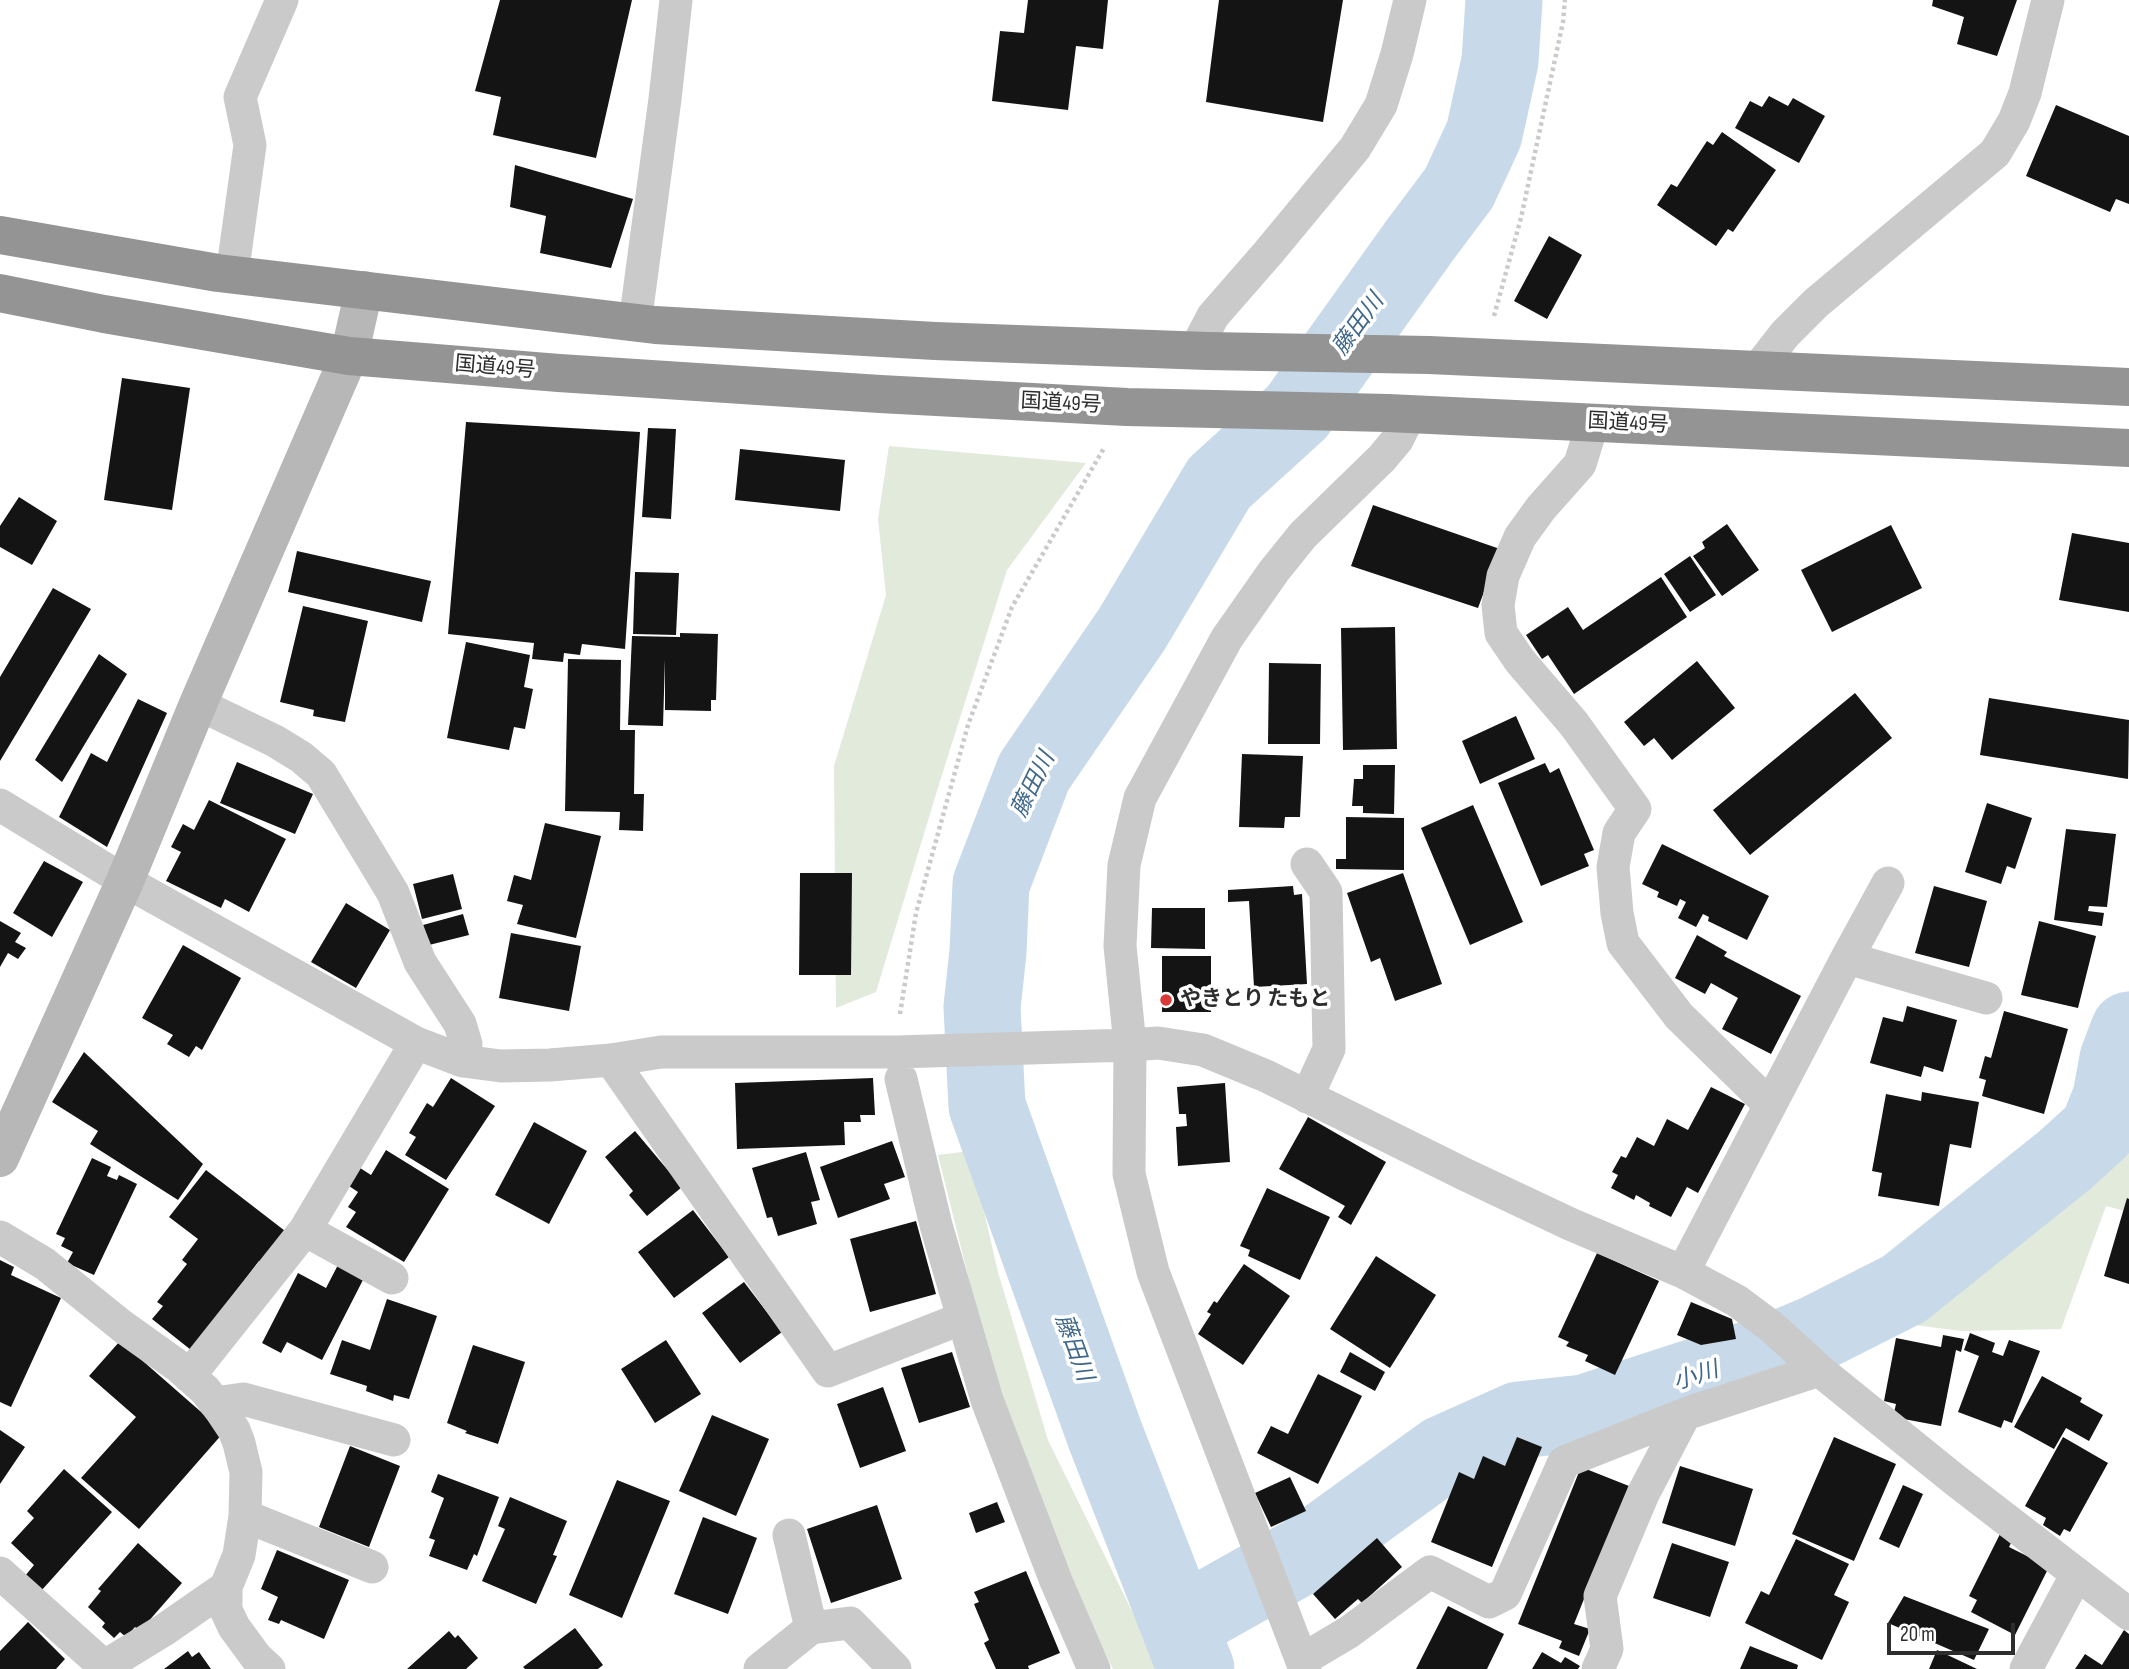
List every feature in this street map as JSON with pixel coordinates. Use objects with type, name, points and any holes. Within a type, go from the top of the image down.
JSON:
[{"type":"highway","points":[[0,235],[232,275],[635,323],[935,341],[1482,357],[2129,387]]},
{"type":"highway","name":"国道49号","points":[[0,293],[104,314],[349,356],[601,376],[1127,407],[1399,413],[2129,448]]},
{"type":"street","points":[[232,275],[250,145],[240,96],[282,0]]},
{"type":"street","points":[[635,323],[676,0]]},
{"type":"street","points":[[1201,350],[1213,316],[1355,148],[1381,105],[1410,0]]},
{"type":"street","points":[[1756,370],[1785,334],[1816,303],[1996,153],[2014,121],[2025,93],[2048,0]]},
{"type":"street","points":[[0,1158],[125,881],[198,704],[349,356],[365,290]]},
{"type":"street","points":[[1399,413],[1397,440],[1303,535],[1227,638],[1140,798],[1124,864],[1120,946],[1130,1045],[1129,1174],[1153,1272],[1303,1665],[1430,1572],[1489,1602],[1504,1594],[1564,1462],[1811,1363]]},
{"type":"street","points":[[1593,422],[1580,464],[1541,508],[1520,537],[1503,576],[1498,605],[1501,633],[1520,661],[1574,724],[1635,809],[1619,833],[1613,867],[1623,943],[1679,1016],[1769,1104]]},
{"type":"street","points":[[198,704],[275,741],[301,757],[321,774],[393,893],[420,962],[460,1024],[466,1044],[463,1061]]},
{"type":"street","points":[[0,805],[125,881],[416,1042],[463,1061],[500,1066],[550,1065],[611,1060],[661,1052],[899,1065],[1158,1043],[1203,1050],[1266,1076],[1570,1224],[1683,1272],[1737,1301],[1955,1480],[2129,1614]]},
{"type":"street","points":[[1307,864],[1326,892],[1329,1049],[1307,1097]]},
{"type":"street","points":[[1683,1272],[1769,1104],[1888,883]]},
{"type":"street","points":[[1847,958],[1986,998]]},
{"type":"street","points":[[189,1376],[305,1230],[416,1042]]},
{"type":"street","points":[[611,1060],[828,1371],[963,1318]]},
{"type":"street","points":[[899,1065],[936,1225],[987,1400],[1056,1581],[1094,1669]]},
{"type":"street","points":[[305,1230],[392,1278]]},
{"type":"street","points":[[0,1237],[45,1264],[122,1326],[178,1366],[215,1403],[234,1430],[246,1472],[245,1516],[239,1555],[226,1587],[226,1610],[234,1627],[256,1657],[269,1669]]},
{"type":"street","points":[[215,1403],[243,1399],[394,1440]]},
{"type":"street","points":[[1598,1669],[1607,1649],[1600,1596],[1643,1494],[1685,1414]]},
{"type":"street","points":[[245,1516],[372,1567]]},
{"type":"street","points":[[789,1535],[811,1628]]},
{"type":"street","points":[[0,1573],[102,1668],[226,1587]]},
{"type":"street","points":[[2026,1669],[2077,1574]]},
{"type":"street","points":[[760,1669],[811,1628],[849,1623],[895,1669]]},
{"type":"path","points":[[1482,357],[1521,218],[1563,22],[1565,0]]},
{"type":"path","points":[[899,1065],[903,986],[916,913],[968,725],[1012,607],[1127,407]]},
{"type":"green space","points":[[889,446],[1086,463],[1007,570],[876,992],[836,1008],[834,766],[886,595],[878,519]]},
{"type":"green space","points":[[2129,1110],[2129,1212],[2106,1206],[2061,1329],[1961,1331],[1891,1322],[1989,1263],[2034,1210],[2112,1133]]},
{"type":"green space","points":[[970,1151],[998,1272],[1048,1440],[1158,1669],[1113,1669],[1073,1590],[994,1380],[938,1155]]},
{"type":"building","points":[[500,0],[632,0],[596,158],[493,135],[501,97],[475,91]]},
{"type":"building","points":[[1028,0],[1108,0],[1103,49],[1076,46],[1068,110],[992,101],[1000,31],[1024,33]]},
{"type":"building","points":[[1219,0],[1343,0],[1323,122],[1206,102]]},
{"type":"building","points":[[1933,0],[2017,0],[1997,56],[1957,44],[1964,17],[1932,6]]},
{"type":"building","points":[[1769,96],[1788,106],[1793,98],[1825,116],[1799,163],[1735,128],[1750,101],[1762,107]]},
{"type":"building","points":[[2056,105],[2129,136],[2129,204],[2116,199],[2110,212],[2026,176]]},
{"type":"building","points":[[1722,132],[1776,170],[1733,232],[1728,229],[1716,246],[1657,205],[1671,184],[1677,187],[1707,141],[1713,145]]},
{"type":"building","points":[[515,165],[633,199],[611,268],[540,253],[546,216],[510,207]]},
{"type":"building","points":[[1549,236],[1582,255],[1547,319],[1514,301]]},
{"type":"building","points":[[122,378],[190,388],[172,510],[104,500]]},
{"type":"building","points":[[466,422],[640,432],[625,649],[582,644],[580,655],[564,653],[563,662],[532,659],[534,643],[448,634]]},
{"type":"building","points":[[648,428],[676,429],[671,519],[642,517]]},
{"type":"building","points":[[740,449],[845,460],[840,511],[735,500]]},
{"type":"building","points":[[19,497],[57,521],[32,565],[0,547],[0,526]]},
{"type":"building","points":[[1373,505],[1500,549],[1478,608],[1351,566]]},
{"type":"building","points":[[1727,524],[1759,570],[1722,596],[1693,556],[1705,548],[1702,542]]},
{"type":"building","points":[[1891,525],[1922,588],[1832,632],[1801,570]]},
{"type":"building","points":[[2072,533],[2129,543],[2129,612],[2059,600]]},
{"type":"building","points":[[297,551],[431,581],[422,622],[288,592]]},
{"type":"building","points":[[1690,556],[1716,595],[1690,612],[1664,574]]},
{"type":"building","points":[[635,572],[679,573],[676,635],[633,634]]},
{"type":"building","points":[[1661,577],[1687,617],[1574,694],[1548,655],[1542,659],[1526,635],[1568,607],[1583,630]]},
{"type":"building","points":[[53,588],[91,609],[0,761],[0,677]]},
{"type":"building","points":[[303,606],[368,621],[345,722],[313,716],[314,710],[280,702]]},
{"type":"building","points":[[1395,627],[1397,749],[1343,750],[1341,628]]},
{"type":"building","points":[[680,633],[718,634],[716,700],[711,700],[711,711],[665,710],[665,659],[663,726],[628,725],[632,636],[680,637]]},
{"type":"building","points":[[466,642],[530,655],[524,687],[533,689],[525,729],[514,727],[509,750],[447,738]]},
{"type":"building","points":[[99,654],[127,674],[62,782],[35,760]]},
{"type":"building","points":[[568,659],[621,660],[620,730],[635,730],[634,794],[644,794],[643,831],[619,830],[620,812],[565,811]]},
{"type":"building","points":[[1697,661],[1735,708],[1672,760],[1654,738],[1644,746],[1624,722]]},
{"type":"building","points":[[1269,663],[1321,664],[1320,744],[1268,744]]},
{"type":"building","points":[[1855,693],[1892,738],[1750,855],[1713,810]]},
{"type":"building","points":[[1989,698],[2129,720],[2128,779],[1980,755]]},
{"type":"building","points":[[138,699],[167,713],[107,847],[59,817],[91,753],[107,762]]},
{"type":"building","points":[[1516,716],[1535,759],[1480,784],[1462,741]]},
{"type":"building","points":[[1242,754],[1303,756],[1300,817],[1285,817],[1284,828],[1239,827]]},
{"type":"building","points":[[237,762],[313,794],[295,834],[220,803]]},
{"type":"building","points":[[1545,763],[1550,773],[1559,768],[1594,850],[1584,854],[1589,866],[1541,886],[1498,783]]},
{"type":"building","points":[[1363,765],[1395,765],[1394,814],[1363,813],[1363,806],[1352,806],[1354,779],[1363,779]]},
{"type":"building","points":[[209,800],[286,839],[249,912],[225,899],[221,908],[166,881],[181,852],[171,847],[183,824],[194,830]]},
{"type":"building","points":[[1987,803],[2032,818],[2015,869],[2007,866],[2001,884],[1965,872]]},
{"type":"building","points":[[1473,805],[1523,922],[1470,945],[1421,828]]},
{"type":"building","points":[[1346,817],[1404,818],[1404,870],[1336,869],[1336,859],[1346,859]]},
{"type":"building","points":[[545,823],[601,836],[576,938],[517,924],[523,905],[507,901],[514,875],[531,880]]},
{"type":"building","points":[[2066,829],[2116,834],[2107,907],[2089,906],[2088,911],[2104,913],[2102,926],[2054,920]]},
{"type":"building","points":[[1662,844],[1769,896],[1747,940],[1708,921],[1709,917],[1703,914],[1696,927],[1678,918],[1686,902],[1680,899],[1677,906],[1657,897],[1659,892],[1642,884]]},
{"type":"building","points":[[44,861],[83,882],[52,937],[13,913]]},
{"type":"building","points":[[800,873],[852,873],[851,975],[799,975]]},
{"type":"building","points":[[1403,873],[1442,984],[1395,1001],[1380,958],[1371,962],[1347,893]]},
{"type":"building","points":[[453,874],[462,909],[422,919],[413,884]]},
{"type":"building","points":[[1293,886],[1294,895],[1302,894],[1307,984],[1254,987],[1249,901],[1228,902],[1228,890]]},
{"type":"building","points":[[1934,886],[1987,901],[1969,967],[1915,953]]},
{"type":"building","points":[[346,903],[390,930],[356,988],[311,962]]},
{"type":"building","points":[[1152,908],[1205,908],[1205,949],[1151,948]]},
{"type":"building","points":[[463,914],[469,935],[429,945],[423,925]]},
{"type":"building","points":[[0,921],[21,933],[15,942],[26,948],[18,959],[8,953],[0,967]]},
{"type":"building","points":[[2039,921],[2096,936],[2078,1008],[2021,995]]},
{"type":"building","points":[[511,933],[581,946],[569,1011],[499,998]]},
{"type":"building","points":[[1697,935],[1727,952],[1724,956],[1801,996],[1771,1054],[1722,1029],[1738,998],[1711,983],[1705,994],[1675,978]]},
{"type":"building","points":[[183,945],[241,978],[202,1050],[196,1046],[189,1057],[167,1044],[173,1035],[142,1018]]},
{"type":"building","points":[[1162,956],[1211,956],[1211,1012],[1162,1012]]},
{"type":"building","points":[[1907,1006],[1957,1020],[1943,1072],[1924,1066],[1921,1077],[1870,1063],[1883,1017],[1903,1022]]},
{"type":"building","points":[[2004,1011],[2068,1029],[2044,1114],[1982,1096],[1986,1080],[1979,1078],[1985,1056],[1991,1058]]},
{"type":"building","points":[[84,1052],[203,1164],[178,1200],[90,1144],[98,1131],[52,1102]]},
{"type":"building","points":[[451,1078],[495,1106],[446,1180],[405,1155],[416,1137],[409,1133],[427,1103],[433,1107]]},
{"type":"building","points":[[873,1078],[875,1115],[860,1115],[861,1122],[844,1122],[845,1145],[737,1149],[735,1083]]},
{"type":"building","points":[[1225,1083],[1230,1162],[1178,1166],[1176,1127],[1187,1126],[1186,1114],[1179,1114],[1177,1087]]},
{"type":"building","points":[[1711,1087],[1745,1104],[1698,1193],[1687,1187],[1671,1217],[1649,1206],[1650,1203],[1636,1195],[1634,1200],[1611,1188],[1618,1175],[1612,1172],[1621,1156],[1626,1158],[1637,1137],[1654,1146],[1667,1119],[1688,1130]]},
{"type":"building","points":[[1922,1092],[1979,1102],[1971,1148],[1950,1144],[1939,1206],[1878,1196],[1882,1173],[1872,1171],[1886,1094],[1921,1101]]},
{"type":"building","points":[[1308,1117],[1386,1162],[1351,1225],[1338,1217],[1345,1206],[1279,1169]]},
{"type":"building","points":[[534,1122],[587,1151],[549,1224],[495,1195]]},
{"type":"building","points":[[635,1131],[682,1187],[647,1216],[629,1195],[633,1191],[605,1157]]},
{"type":"building","points":[[892,1141],[905,1177],[884,1184],[890,1199],[838,1218],[820,1167]]},
{"type":"building","points":[[386,1150],[449,1189],[404,1262],[346,1227],[356,1212],[348,1207],[358,1192],[346,1184],[357,1166],[371,1175]]},
{"type":"building","points":[[806,1152],[820,1200],[811,1202],[817,1224],[778,1236],[772,1217],[767,1218],[752,1168]]},
{"type":"building","points":[[92,1158],[111,1167],[107,1176],[117,1180],[119,1175],[137,1184],[94,1275],[67,1263],[73,1252],[61,1246],[65,1238],[56,1234]]},
{"type":"building","points":[[206,1170],[289,1234],[265,1266],[259,1261],[191,1350],[152,1319],[163,1306],[157,1302],[187,1264],[182,1260],[198,1239],[169,1217]]},
{"type":"building","points":[[1267,1188],[1330,1217],[1300,1280],[1248,1256],[1250,1250],[1240,1246]]},
{"type":"building","points":[[2127,1198],[2129,1199],[2129,1284],[2104,1276]]},
{"type":"building","points":[[693,1210],[729,1257],[674,1298],[638,1252]]},
{"type":"building","points":[[916,1221],[936,1294],[870,1312],[850,1239]]},
{"type":"building","points":[[1597,1253],[1659,1281],[1615,1375],[1585,1361],[1588,1355],[1566,1346],[1569,1342],[1558,1337]]},
{"type":"building","points":[[1376,1256],[1436,1295],[1390,1368],[1330,1329]]},
{"type":"building","points":[[0,1260],[14,1267],[11,1275],[61,1298],[11,1407],[0,1402]]},
{"type":"building","points":[[339,1263],[365,1276],[322,1360],[287,1342],[281,1353],[262,1343],[298,1273],[326,1288]]},
{"type":"building","points":[[1244,1264],[1290,1296],[1243,1365],[1198,1334],[1211,1314],[1207,1312],[1214,1301],[1217,1303]]},
{"type":"building","points":[[744,1282],[782,1332],[740,1363],[702,1313]]},
{"type":"building","points":[[387,1299],[437,1316],[409,1399],[394,1395],[393,1401],[366,1391],[367,1386],[330,1374],[342,1340],[370,1350]]},
{"type":"building","points":[[1691,1302],[1732,1319],[1736,1339],[1701,1345],[1677,1335]]},
{"type":"building","points":[[1970,1333],[1995,1343],[1992,1352],[2003,1356],[2009,1340],[2040,1351],[2012,1423],[2004,1420],[2001,1428],[1958,1412],[1979,1356],[1964,1350]]},
{"type":"building","points":[[1943,1335],[1964,1339],[1961,1352],[1956,1350],[1941,1426],[1893,1417],[1896,1404],[1884,1401],[1896,1338],[1941,1347]]},
{"type":"building","points":[[666,1340],[701,1394],[655,1423],[621,1369]]},
{"type":"building","points":[[120,1341],[224,1432],[139,1529],[81,1478],[136,1417],[89,1376]]},
{"type":"building","points":[[473,1345],[525,1362],[498,1444],[465,1433],[467,1431],[447,1423]]},
{"type":"building","points":[[952,1352],[970,1407],[919,1423],[901,1368]]},
{"type":"building","points":[[1350,1352],[1385,1372],[1375,1391],[1340,1372]]},
{"type":"building","points":[[1318,1374],[1362,1396],[1318,1484],[1257,1453],[1271,1426],[1288,1434]]},
{"type":"building","points":[[2042,1376],[2082,1398],[2080,1402],[2103,1415],[2089,1441],[2066,1428],[2054,1449],[2014,1427]]},
{"type":"building","points":[[883,1387],[906,1451],[860,1468],[837,1404]]},
{"type":"building","points":[[712,1415],[769,1439],[736,1516],[679,1491]]},
{"type":"building","points":[[0,1430],[25,1447],[0,1484]]},
{"type":"building","points":[[1517,1437],[1542,1447],[1492,1567],[1431,1542],[1459,1472],[1474,1479],[1483,1456],[1505,1466]]},
{"type":"building","points":[[1834,1437],[1896,1464],[1854,1561],[1792,1534]]},
{"type":"building","points":[[2063,1437],[2108,1463],[2070,1532],[2064,1529],[2060,1536],[2043,1525],[2046,1518],[2025,1506]]},
{"type":"building","points":[[350,1446],[400,1466],[369,1547],[319,1527]]},
{"type":"building","points":[[1680,1466],[1753,1489],[1735,1546],[1662,1523]]},
{"type":"building","points":[[1581,1467],[1629,1486],[1574,1624],[1590,1629],[1579,1656],[1559,1648],[1562,1641],[1518,1624]]},
{"type":"building","points":[[64,1469],[112,1512],[41,1591],[25,1576],[34,1565],[11,1543],[34,1518],[27,1511]]},
{"type":"building","points":[[438,1474],[499,1497],[477,1556],[474,1554],[467,1570],[429,1556],[435,1540],[429,1538],[444,1498],[431,1492]]},
{"type":"building","points":[[1290,1477],[1306,1511],[1271,1527],[1255,1493]]},
{"type":"building","points":[[617,1480],[670,1501],[622,1618],[569,1595]]},
{"type":"building","points":[[1903,1485],[1923,1494],[1899,1548],[1879,1539]]},
{"type":"building","points":[[510,1497],[567,1521],[553,1555],[557,1556],[536,1604],[482,1581],[505,1529],[498,1526]]},
{"type":"building","points":[[997,1502],[1005,1522],[976,1533],[969,1513]]},
{"type":"building","points":[[877,1505],[902,1579],[831,1603],[807,1529]]},
{"type":"building","points":[[703,1517],[757,1538],[728,1614],[674,1594]]},
{"type":"building","points":[[2001,1532],[2013,1539],[2009,1547],[2049,1567],[2015,1635],[1971,1612],[1977,1600],[1969,1596]]},
{"type":"building","points":[[1377,1538],[1402,1567],[1362,1603],[1358,1599],[1335,1619],[1313,1594]]},
{"type":"building","points":[[1796,1539],[1849,1564],[1834,1595],[1849,1602],[1822,1660],[1745,1623],[1761,1591],[1769,1595]]},
{"type":"building","points":[[138,1543],[182,1583],[140,1631],[135,1627],[126,1637],[120,1632],[114,1638],[102,1627],[105,1623],[88,1607],[101,1591],[98,1589]]},
{"type":"building","points":[[1672,1543],[1729,1562],[1710,1617],[1653,1598]]},
{"type":"building","points":[[277,1550],[349,1580],[324,1639],[281,1620],[279,1624],[268,1620],[278,1597],[261,1589]]},
{"type":"building","points":[[1026,1571],[1060,1653],[1028,1666],[1029,1669],[996,1669],[984,1643],[989,1640],[974,1604],[979,1602],[974,1592]]},
{"type":"building","points":[[1904,1596],[1989,1629],[1974,1660],[1888,1623]]},
{"type":"building","points":[[1448,1606],[1504,1634],[1487,1669],[1416,1669]]},
{"type":"building","points":[[28,1622],[65,1659],[56,1669],[0,1669],[0,1651]]},
{"type":"building","points":[[575,1628],[603,1665],[598,1669],[523,1667]]},
{"type":"building","points":[[2124,1630],[2129,1634],[2129,1669],[2075,1669],[2085,1654],[2102,1665]]},
{"type":"building","points":[[449,1631],[455,1638],[458,1635],[478,1658],[466,1669],[407,1669]]},
{"type":"building","points":[[1750,1646],[1798,1665],[1797,1669],[1740,1669]]},
{"type":"building","points":[[1937,1650],[1977,1669],[1929,1669]]},
{"type":"building","points":[[188,1651],[192,1657],[199,1652],[211,1669],[164,1669]]},
{"type":"building","points":[[1542,1652],[1561,1663],[1565,1657],[1580,1666],[1578,1669],[1532,1669]]},
{"type":"waterway","name":"藤田川","points":[[1196,1669],[1105,1435],[987,1106],[982,1007],[991,884],[1034,772],[1132,629],[1219,483],[1297,412],[1459,188],[1484,134],[1500,61],[1504,0]]},
{"type":"waterway","name":"小川","points":[[1179,1625],[1305,1554],[1443,1454],[1519,1420],[1584,1413],[1772,1352],[1815,1334],[1904,1289],[2065,1160],[2098,1130],[2111,1097],[2118,1059],[2129,1030]]},
{"type":"place","name":"やきとり たもと","points":[[1166,1000]]}]
